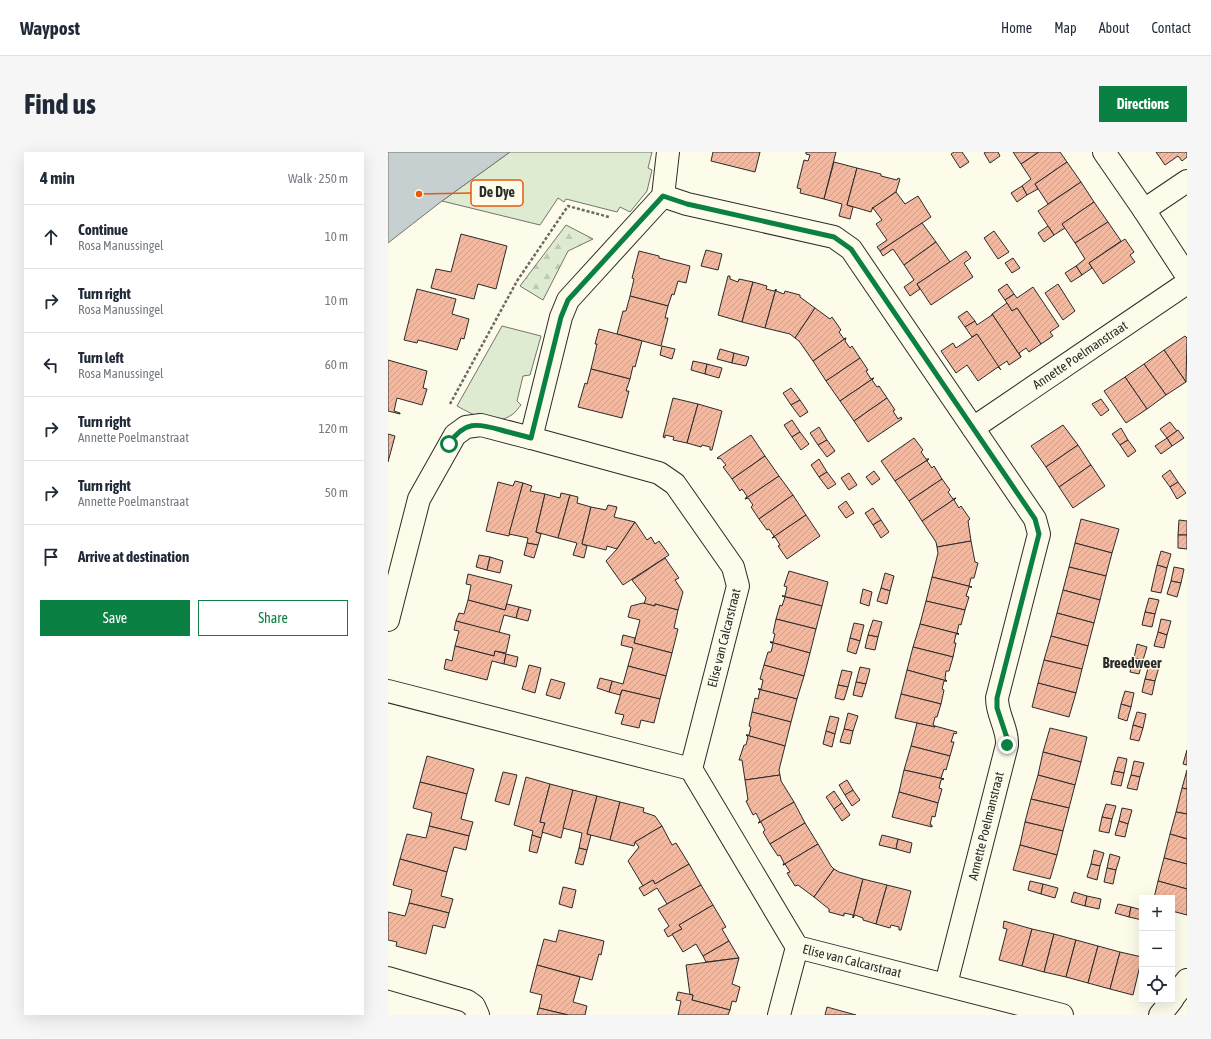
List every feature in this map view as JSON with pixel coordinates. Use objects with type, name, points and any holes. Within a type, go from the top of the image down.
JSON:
[{"type":"street","points":[[531,438],[561,317],[568,300],[663,196],[668,152]]},
{"type":"street","points":[[1104,152],[1187,276]]},
{"type":"street","points":[[1144,210],[1187,181]]},
{"type":"street","name":"Annette Poelmanstraat","points":[[663,196],[687,204],[834,237],[851,249],[1035,519],[1039,534],[997,698],[997,708],[1007,738],[1007,745],[946,984]]},
{"type":"street","name":"Annette Poelmanstraat","points":[[973,428],[1187,283]]},
{"type":"street","name":"Elise van Calcarstraat","points":[[455,435],[466,427],[481,424],[659,473],[675,484],[733,567],[738,586],[691,769],[797,947],[1062,1015]]},
{"type":"street","points":[[388,620],[419,499],[455,435]]},
{"type":"street","points":[[388,691],[691,769]]},
{"type":"street","points":[[779,1015],[797,947]]},
{"type":"street","points":[[388,978],[467,1001],[474,1006],[478,1015]]},
{"type":"street","points":[[1175,996],[1187,980]]},
{"type":"street","points":[[1160,1015],[1170,1003]]},
{"type":"path","points":[[455,435],[450,405],[517,281],[568,206],[637,224]]},
{"type":"green space","points":[[510,152],[652,152],[648,168],[652,170],[647,191],[630,212],[620,207],[617,212],[566,199],[564,202],[558,198],[540,225],[442,201]]},
{"type":"green space","points":[[566,225],[593,239],[568,251],[543,300],[520,286]]},
{"type":"green space","points":[[502,326],[541,336],[530,375],[523,376],[517,401],[521,405],[514,413],[506,418],[499,420],[484,419],[457,406]]},
{"type":"shaded area","points":[[388,152],[510,152],[442,201],[388,243]]},
{"type":"building","points":[[713,152],[760,152],[755,172],[711,161]]},
{"type":"building","points":[[806,152],[836,152],[824,199],[800,193],[801,189],[797,188],[804,160],[808,161],[810,155],[806,154]]},
{"type":"building","points":[[954,152],[962,152],[969,162],[960,168],[951,154]]},
{"type":"building","points":[[998,152],[1000,156],[990,163],[984,153]]},
{"type":"building","points":[[1013,152],[1039,152],[1021,164]]},
{"type":"building","points":[[1039,152],[1060,152],[1067,162],[1035,184],[1038,189],[1027,195],[1022,186],[1031,179],[1021,164]]},
{"type":"building","points":[[1156,152],[1187,152],[1187,157],[1182,161],[1178,156],[1165,165]]},
{"type":"building","points":[[834,162],[857,168],[847,205],[853,207],[850,219],[839,216],[842,204],[824,199]]},
{"type":"building","points":[[1067,162],[1081,182],[1048,204],[1035,184]]},
{"type":"building","points":[[857,168],[881,174],[881,176],[897,180],[898,178],[900,179],[896,192],[873,207],[871,212],[847,205]]},
{"type":"building","points":[[1081,182],[1094,202],[1062,224],[1065,228],[1054,235],[1038,211]]},
{"type":"building","points":[[1022,186],[1027,195],[1017,202],[1011,193]]},
{"type":"building","points":[[896,192],[905,204],[918,196],[931,217],[880,251],[877,247],[887,240],[876,224],[882,220],[873,208]]},
{"type":"building","points":[[1094,202],[1108,222],[1075,243],[1062,224]]},
{"type":"building","points":[[1108,222],[1121,241],[1089,263],[1092,268],[1082,275],[1076,266],[1085,259],[1075,243]]},
{"type":"building","points":[[922,223],[936,242],[904,265],[893,249],[883,256],[880,251]]},
{"type":"building","points":[[1048,226],[1054,235],[1044,242],[1038,233]]},
{"type":"building","points":[[994,231],[1009,252],[998,259],[984,238]]},
{"type":"building","points":[[461,234],[507,246],[496,289],[478,284],[474,299],[431,288],[436,269],[451,272]]},
{"type":"building","points":[[1125,239],[1134,252],[1130,255],[1135,262],[1103,284],[1089,263]]},
{"type":"building","points":[[936,242],[950,262],[917,284],[920,289],[910,296],[904,287],[914,280],[904,265]]},
{"type":"building","points":[[706,250],[722,254],[718,270],[701,266]]},
{"type":"building","points":[[639,251],[690,266],[686,283],[678,281],[674,295],[672,294],[668,306],[630,296],[634,279],[632,278]]},
{"type":"building","points":[[966,251],[971,258],[964,263],[973,277],[931,305],[917,284]]},
{"type":"building","points":[[1013,258],[1020,268],[1012,273],[1005,263]]},
{"type":"building","points":[[1076,266],[1082,275],[1071,282],[1065,273]]},
{"type":"building","points":[[728,276],[730,276],[730,279],[738,282],[739,279],[753,282],[742,322],[718,315]]},
{"type":"building","points":[[753,282],[767,286],[766,289],[774,291],[776,289],[765,328],[742,322]]},
{"type":"building","points":[[1007,284],[1014,294],[1005,300],[998,290]]},
{"type":"building","points":[[1058,284],[1075,311],[1063,320],[1045,293]]},
{"type":"building","points":[[1033,287],[1059,326],[1050,332],[1053,336],[1041,344],[1017,308],[1012,311],[1005,300],[1014,294],[1017,298]]},
{"type":"building","points":[[417,289],[456,299],[452,314],[469,319],[464,339],[461,338],[457,350],[418,340],[417,343],[404,340]]},
{"type":"building","points":[[776,289],[776,291],[784,294],[785,291],[800,295],[800,297],[815,308],[795,338],[790,334],[765,328]]},
{"type":"building","points":[[630,296],[668,306],[665,318],[668,318],[661,346],[617,334],[623,311],[626,311]]},
{"type":"building","points":[[1007,303],[1012,311],[1017,308],[1041,344],[1029,352],[1026,348],[1019,353],[1021,357],[992,314]]},
{"type":"building","points":[[815,308],[830,319],[832,317],[841,330],[839,332],[844,339],[846,338],[813,361],[799,341],[795,338]]},
{"type":"building","points":[[967,311],[975,321],[965,327],[958,317]]},
{"type":"building","points":[[992,314],[1021,357],[1009,365],[1007,361],[998,367],[977,334],[972,337],[965,327],[975,321],[977,325]]},
{"type":"building","points":[[599,329],[642,341],[630,379],[591,369]]},
{"type":"building","points":[[977,334],[1001,370],[998,367],[978,381],[967,365],[956,373],[941,351],[953,343],[956,348]]},
{"type":"building","points":[[1185,336],[1187,338],[1186,382],[1164,350]]},
{"type":"building","points":[[846,338],[845,341],[850,348],[852,346],[860,358],[826,381],[813,361]]},
{"type":"building","points":[[662,346],[675,349],[672,359],[660,355]]},
{"type":"building","points":[[720,349],[734,353],[732,363],[717,359]]},
{"type":"building","points":[[1164,350],[1186,382],[1166,395],[1144,364]]},
{"type":"building","points":[[734,353],[749,357],[746,366],[732,363]]},
{"type":"building","points":[[860,358],[868,370],[866,371],[871,379],[874,378],[840,401],[826,381]]},
{"type":"building","points":[[388,360],[427,371],[423,388],[427,389],[422,405],[397,398],[394,411],[400,414],[388,411]]},
{"type":"building","points":[[693,361],[707,364],[705,374],[691,370]]},
{"type":"building","points":[[707,364],[722,368],[719,378],[705,374]]},
{"type":"building","points":[[1144,364],[1166,395],[1147,409],[1125,377]]},
{"type":"building","points":[[591,369],[630,379],[626,391],[629,391],[622,418],[578,407]]},
{"type":"building","points":[[1125,377],[1147,409],[1126,423],[1104,391]]},
{"type":"building","points":[[874,378],[872,380],[877,387],[879,386],[887,398],[854,421],[840,401]]},
{"type":"building","points":[[791,388],[800,400],[791,405],[783,393]]},
{"type":"building","points":[[673,398],[698,404],[687,443],[673,440],[674,437],[665,435],[665,438],[663,437]]},
{"type":"building","points":[[887,398],[895,410],[893,411],[898,419],[901,417],[902,419],[868,442],[854,421]]},
{"type":"building","points":[[1101,399],[1109,410],[1101,416],[1092,404]]},
{"type":"building","points":[[800,400],[808,412],[800,417],[791,405]]},
{"type":"building","points":[[698,404],[722,411],[712,450],[710,450],[710,447],[702,445],[701,447],[687,443]]},
{"type":"building","points":[[792,420],[800,432],[792,437],[784,425]]},
{"type":"building","points":[[1170,422],[1177,431],[1167,438],[1160,429]]},
{"type":"building","points":[[1063,425],[1078,445],[1046,467],[1031,446]]},
{"type":"building","points":[[819,427],[827,440],[818,445],[810,433]]},
{"type":"building","points":[[1121,428],[1128,440],[1120,445],[1112,434]]},
{"type":"building","points":[[1178,430],[1184,438],[1172,446],[1167,438]]},
{"type":"building","points":[[800,432],[809,444],[801,450],[792,437]]},
{"type":"building","points":[[388,434],[395,436],[388,462]]},
{"type":"building","points":[[751,435],[765,456],[732,479],[723,467],[726,465],[720,458],[717,458]]},
{"type":"building","points":[[914,438],[923,450],[921,452],[926,459],[929,459],[895,481],[881,461]]},
{"type":"building","points":[[1167,438],[1172,446],[1161,454],[1155,446]]},
{"type":"building","points":[[827,440],[835,451],[827,457],[818,445]]},
{"type":"building","points":[[1128,440],[1136,451],[1128,457],[1120,445]]},
{"type":"building","points":[[1078,445],[1091,465],[1059,487],[1046,467]]},
{"type":"building","points":[[765,456],[779,476],[745,499],[747,496],[742,489],[740,491],[732,479]]},
{"type":"building","points":[[819,459],[827,472],[819,477],[811,465]]},
{"type":"building","points":[[929,459],[927,461],[932,468],[934,466],[942,479],[909,501],[895,481]]},
{"type":"building","points":[[1091,465],[1105,486],[1073,508],[1059,487]]},
{"type":"building","points":[[1170,470],[1178,482],[1170,487],[1162,476]]},
{"type":"building","points":[[874,471],[880,479],[872,485],[866,477]]},
{"type":"building","points":[[827,472],[836,484],[828,489],[819,477]]},
{"type":"building","points":[[849,473],[857,485],[849,490],[841,478]]},
{"type":"building","points":[[779,476],[793,495],[759,519],[751,507],[753,505],[748,498],[745,499]]},
{"type":"building","points":[[942,479],[950,490],[948,492],[953,499],[956,498],[922,521],[909,501]]},
{"type":"building","points":[[515,481],[523,483],[509,536],[486,531],[498,482],[513,486]]},
{"type":"building","points":[[1178,482],[1186,493],[1177,499],[1170,487]]},
{"type":"building","points":[[523,483],[532,486],[530,491],[545,494],[536,532],[541,534],[538,545],[527,543],[528,538],[509,534]]},
{"type":"building","points":[[561,493],[570,495],[558,538],[536,532],[545,494],[560,498]]},
{"type":"building","points":[[570,495],[578,497],[577,503],[591,507],[582,544],[587,546],[584,558],[573,555],[577,543],[558,538]]},
{"type":"building","points":[[793,495],[806,515],[772,538],[774,536],[769,529],[767,530],[759,519]]},
{"type":"building","points":[[956,498],[954,500],[959,508],[961,506],[970,519],[968,521],[971,541],[937,547],[936,542],[922,521]]},
{"type":"building","points":[[846,501],[854,513],[846,518],[838,507]]},
{"type":"building","points":[[608,505],[617,507],[614,517],[635,522],[617,549],[607,546],[606,550],[582,544],[591,507],[606,510]]},
{"type":"building","points":[[873,508],[881,520],[873,525],[865,513]]},
{"type":"building","points":[[806,515],[820,536],[787,559],[778,546],[780,545],[775,537],[772,538]]},
{"type":"building","points":[[1081,519],[1119,529],[1112,553],[1075,543]]},
{"type":"building","points":[[881,520],[889,532],[881,538],[873,525]]},
{"type":"building","points":[[1179,520],[1187,521],[1187,535],[1178,535]]},
{"type":"building","points":[[635,522],[647,540],[651,537],[655,544],[659,541],[669,555],[623,585],[606,561],[617,549]]},
{"type":"building","points":[[1178,535],[1187,535],[1187,549],[1178,548]]},
{"type":"building","points":[[971,541],[975,562],[978,563],[974,578],[971,578],[969,586],[972,587],[932,577],[938,553],[937,547]]},
{"type":"building","points":[[527,543],[538,545],[534,558],[524,555]]},
{"type":"building","points":[[1075,543],[1112,553],[1106,576],[1069,567]]},
{"type":"building","points":[[1161,551],[1171,554],[1167,568],[1157,565]]},
{"type":"building","points":[[479,555],[490,557],[487,570],[476,567]]},
{"type":"building","points":[[490,557],[503,561],[500,573],[487,570]]},
{"type":"building","points":[[665,558],[679,578],[675,580],[683,592],[678,610],[655,604],[655,606],[644,604],[646,598],[632,580]]},
{"type":"building","points":[[1157,565],[1167,568],[1161,593],[1151,591]]},
{"type":"building","points":[[1069,567],[1106,576],[1100,600],[1063,590]]},
{"type":"building","points":[[1174,567],[1184,569],[1181,583],[1171,581]]},
{"type":"building","points":[[789,571],[828,582],[822,606],[782,596],[785,596],[787,587],[784,586]]},
{"type":"building","points":[[885,573],[894,576],[890,591],[881,588]]},
{"type":"building","points":[[468,574],[512,585],[505,610],[468,600],[471,585],[466,584]]},
{"type":"building","points":[[932,577],[972,587],[969,587],[966,596],[969,597],[965,610],[926,601]]},
{"type":"building","points":[[1171,581],[1181,583],[1177,597],[1167,594]]},
{"type":"building","points":[[881,588],[890,591],[887,604],[877,601]]},
{"type":"building","points":[[863,589],[872,592],[869,606],[860,603]]},
{"type":"building","points":[[1063,590],[1100,600],[1094,623],[1057,613]]},
{"type":"building","points":[[782,596],[822,606],[816,629],[776,619],[780,605],[782,606],[785,597]]},
{"type":"building","points":[[1149,598],[1159,600],[1155,614],[1145,612]]},
{"type":"building","points":[[468,600],[505,610],[507,604],[519,607],[516,618],[504,615],[499,633],[456,621],[459,613],[464,614]]},
{"type":"building","points":[[926,601],[965,610],[961,625],[959,624],[957,633],[959,634],[920,624]]},
{"type":"building","points":[[643,603],[655,606],[655,604],[678,610],[674,628],[678,629],[672,653],[634,643],[640,620],[628,617],[631,606]]},
{"type":"building","points":[[519,607],[531,610],[528,621],[516,618]]},
{"type":"building","points":[[1145,612],[1155,614],[1152,627],[1142,625]]},
{"type":"building","points":[[1057,613],[1094,623],[1088,646],[1051,636]]},
{"type":"building","points":[[776,619],[816,629],[810,653],[770,642],[773,642]]},
{"type":"building","points":[[1161,619],[1171,621],[1167,635],[1158,632]]},
{"type":"building","points":[[873,620],[882,622],[878,637],[868,635]]},
{"type":"building","points":[[456,621],[510,635],[506,653],[495,651],[494,656],[455,646],[459,631],[454,630]]},
{"type":"building","points":[[854,623],[864,625],[860,641],[850,638]]},
{"type":"building","points":[[920,624],[959,634],[956,634],[953,657],[913,647]]},
{"type":"building","points":[[1158,632],[1167,635],[1164,648],[1154,646]]},
{"type":"building","points":[[623,635],[635,638],[634,643],[672,653],[666,676],[628,666],[633,648],[621,645]]},
{"type":"building","points":[[868,635],[878,637],[875,650],[865,648]]},
{"type":"building","points":[[1051,636],[1088,646],[1082,669],[1044,660]]},
{"type":"building","points":[[850,638],[860,641],[856,654],[847,651]]},
{"type":"building","points":[[770,642],[810,653],[804,676],[764,665],[768,652],[771,652],[773,644]]},
{"type":"building","points":[[1137,644],[1147,647],[1143,660],[1134,658]]},
{"type":"building","points":[[455,646],[494,656],[495,651],[506,654],[504,664],[492,661],[487,680],[444,669],[446,659],[452,661]]},
{"type":"building","points":[[913,647],[953,657],[949,671],[946,671],[945,679],[947,681],[907,670]]},
{"type":"building","points":[[506,654],[518,657],[516,667],[504,664]]},
{"type":"building","points":[[1134,658],[1143,660],[1139,674],[1130,672]]},
{"type":"building","points":[[1044,660],[1082,669],[1076,693],[1038,683]]},
{"type":"building","points":[[529,665],[541,668],[535,693],[522,689]]},
{"type":"building","points":[[764,665],[804,676],[797,699],[758,689],[761,689],[763,680],[760,679]]},
{"type":"building","points":[[1149,665],[1159,667],[1155,681],[1145,679]]},
{"type":"building","points":[[628,666],[666,676],[660,699],[622,690],[620,695],[609,692],[612,681],[623,684]]},
{"type":"building","points":[[860,667],[870,669],[866,684],[856,682]]},
{"type":"building","points":[[842,670],[852,672],[848,687],[838,685]]},
{"type":"building","points":[[907,670],[947,681],[944,681],[941,704],[901,694]]},
{"type":"building","points":[[600,678],[612,681],[609,692],[597,688]]},
{"type":"building","points":[[551,679],[565,683],[560,699],[546,695]]},
{"type":"building","points":[[1145,679],[1155,681],[1152,695],[1142,692]]},
{"type":"building","points":[[856,682],[866,684],[862,697],[853,695]]},
{"type":"building","points":[[1038,683],[1076,693],[1069,717],[1032,707]]},
{"type":"building","points":[[838,685],[848,687],[844,700],[835,698]]},
{"type":"building","points":[[758,689],[797,699],[791,722],[752,712],[755,698],[758,699],[760,690]]},
{"type":"building","points":[[622,690],[660,699],[654,723],[641,720],[639,728],[621,724],[624,715],[615,713]]},
{"type":"building","points":[[1125,691],[1134,693],[1131,707],[1121,704]]},
{"type":"building","points":[[901,694],[941,704],[937,717],[935,717],[933,725],[935,727],[895,718]]},
{"type":"building","points":[[1121,704],[1131,707],[1127,721],[1118,718]]},
{"type":"building","points":[[752,712],[791,722],[785,746],[746,735],[749,735]]},
{"type":"building","points":[[1137,712],[1146,714],[1143,728],[1133,725]]},
{"type":"building","points":[[848,713],[858,716],[853,731],[844,729]]},
{"type":"building","points":[[830,716],[839,718],[835,734],[826,731]]},
{"type":"building","points":[[917,723],[957,732],[956,734],[954,733],[951,742],[954,742],[950,756],[911,746]]},
{"type":"building","points":[[1133,725],[1143,728],[1139,741],[1130,739]]},
{"type":"building","points":[[1050,728],[1087,737],[1081,762],[1043,752]]},
{"type":"building","points":[[844,729],[853,731],[850,744],[840,742]]},
{"type":"building","points":[[826,731],[835,734],[832,747],[823,744]]},
{"type":"building","points":[[746,735],[785,746],[779,770],[780,775],[745,780],[742,760],[739,760],[744,745],[746,745],[748,737]]},
{"type":"building","points":[[911,746],[950,756],[946,770],[944,769],[941,778],[944,779],[904,770]]},
{"type":"building","points":[[1187,750],[1187,765],[1183,764]]},
{"type":"building","points":[[1043,752],[1081,762],[1075,785],[1038,775]]},
{"type":"building","points":[[427,756],[474,769],[467,794],[420,782]]},
{"type":"building","points":[[1118,757],[1127,759],[1124,773],[1114,771]]},
{"type":"building","points":[[1134,761],[1144,763],[1140,777],[1131,775]]},
{"type":"building","points":[[904,770],[944,779],[941,780],[939,788],[942,789],[938,803],[899,792]]},
{"type":"building","points":[[1187,770],[1187,789],[1182,788]]},
{"type":"building","points":[[1114,771],[1124,773],[1121,786],[1111,784]]},
{"type":"building","points":[[503,772],[517,775],[509,805],[495,801]]},
{"type":"building","points":[[780,775],[781,781],[794,802],[758,823],[760,821],[756,813],[753,815],[746,801],[748,800],[745,780]]},
{"type":"building","points":[[1038,775],[1075,785],[1069,808],[1031,799]]},
{"type":"building","points":[[1131,775],[1140,777],[1137,790],[1127,788]]},
{"type":"building","points":[[526,777],[550,784],[540,822],[545,823],[541,838],[532,835],[533,831],[514,825]]},
{"type":"building","points":[[847,780],[853,790],[845,795],[839,785]]},
{"type":"building","points":[[420,782],[467,794],[461,819],[473,822],[469,836],[429,826],[432,813],[413,808]]},
{"type":"building","points":[[550,784],[573,790],[561,838],[542,832],[545,823],[540,822]]},
{"type":"building","points":[[1182,788],[1187,789],[1187,814],[1176,812]]},
{"type":"building","points":[[573,790],[597,796],[587,834],[591,835],[587,850],[579,848],[582,833],[563,828]]},
{"type":"building","points":[[853,790],[860,800],[852,806],[845,795]]},
{"type":"building","points":[[834,791],[842,803],[834,809],[826,797]]},
{"type":"building","points":[[899,792],[938,803],[935,817],[932,816],[930,825],[932,825],[932,827],[892,817]]},
{"type":"building","points":[[597,796],[620,802],[610,840],[587,834]]},
{"type":"building","points":[[1031,799],[1069,808],[1063,831],[1025,822]]},
{"type":"building","points":[[620,802],[644,808],[643,812],[655,816],[662,826],[635,842],[634,846],[610,840]]},
{"type":"building","points":[[794,802],[805,823],[770,844],[763,832],[765,830],[761,822],[758,823]]},
{"type":"building","points":[[842,803],[850,815],[842,821],[834,809]]},
{"type":"building","points":[[1106,804],[1116,806],[1112,819],[1102,817]]},
{"type":"building","points":[[1122,808],[1132,810],[1128,824],[1119,821]]},
{"type":"building","points":[[1176,812],[1187,814],[1187,839],[1170,834]]},
{"type":"building","points":[[1102,817],[1112,819],[1109,833],[1099,831]]},
{"type":"building","points":[[1119,821],[1128,824],[1125,837],[1115,835]]},
{"type":"building","points":[[1025,822],[1063,831],[1057,855],[1020,845]]},
{"type":"building","points":[[805,823],[818,844],[783,865],[784,863],[780,855],[778,856],[770,844]]},
{"type":"building","points":[[429,826],[469,836],[466,850],[454,847],[447,872],[400,859],[407,834],[426,838]]},
{"type":"building","points":[[662,826],[672,845],[676,843],[689,864],[655,884],[653,880],[643,886],[628,861],[639,847],[635,842]]},
{"type":"building","points":[[1170,834],[1187,839],[1187,864],[1164,858]]},
{"type":"building","points":[[532,835],[541,838],[537,853],[529,851]]},
{"type":"building","points":[[882,835],[898,839],[896,849],[879,845]]},
{"type":"building","points":[[898,839],[912,843],[910,853],[896,849]]},
{"type":"building","points":[[818,844],[834,869],[814,897],[798,885],[795,886],[787,873],[790,872],[785,864],[783,865]]},
{"type":"building","points":[[1020,845],[1057,855],[1050,879],[1013,870]]},
{"type":"building","points":[[579,848],[587,850],[583,865],[575,863]]},
{"type":"building","points":[[1094,850],[1104,853],[1100,866],[1091,864]]},
{"type":"building","points":[[1110,854],[1120,857],[1116,870],[1107,868]]},
{"type":"building","points":[[1164,858],[1187,864],[1187,889],[1158,881]]},
{"type":"building","points":[[400,859],[447,872],[441,896],[453,899],[449,913],[409,903],[412,890],[393,885]]},
{"type":"building","points":[[689,864],[701,885],[667,904],[657,888],[644,896],[639,888],[653,880],[655,884]]},
{"type":"building","points":[[1091,864],[1100,866],[1097,880],[1087,877]]},
{"type":"building","points":[[1107,868],[1116,870],[1113,884],[1104,882]]},
{"type":"building","points":[[834,869],[839,872],[863,879],[853,918],[853,915],[844,913],[844,916],[829,912],[829,909],[814,897]]},
{"type":"building","points":[[863,879],[887,885],[876,924],[863,920],[863,918],[855,915],[853,918]]},
{"type":"building","points":[[1030,881],[1043,884],[1041,894],[1028,890]]},
{"type":"building","points":[[1158,881],[1187,889],[1187,915],[1175,912],[1175,895],[1155,895]]},
{"type":"building","points":[[1043,884],[1058,888],[1055,898],[1041,894]]},
{"type":"building","points":[[701,885],[713,905],[679,925],[682,929],[668,937],[664,930],[669,926],[658,909]]},
{"type":"building","points":[[887,885],[911,891],[901,930],[899,930],[899,927],[891,925],[890,928],[876,924]]},
{"type":"building","points":[[563,887],[576,890],[572,908],[559,904]]},
{"type":"building","points":[[1074,892],[1087,896],[1085,906],[1071,902]]},
{"type":"building","points":[[1087,896],[1101,899],[1099,909],[1085,906]]},
{"type":"building","points":[[409,903],[449,913],[445,928],[433,925],[426,954],[396,946],[397,942],[388,940],[388,912],[405,916]]},
{"type":"building","points":[[1118,904],[1131,907],[1129,917],[1115,913]]},
{"type":"building","points":[[713,905],[726,927],[722,929],[729,941],[703,956],[696,944],[683,952],[672,934],[682,929],[679,925]]},
{"type":"building","points":[[1131,907],[1139,909],[1139,919],[1129,917]]},
{"type":"building","points":[[1004,921],[1032,929],[1022,966],[999,960],[1007,929],[1003,928]]},
{"type":"building","points":[[1032,929],[1054,934],[1044,972],[1022,966]]},
{"type":"building","points":[[559,930],[604,941],[601,955],[599,954],[592,980],[537,965],[544,939],[556,942]]},
{"type":"building","points":[[1054,934],[1076,940],[1066,977],[1044,972]]},
{"type":"building","points":[[1076,940],[1098,946],[1088,983],[1066,977]]},
{"type":"building","points":[[729,941],[739,958],[706,962],[703,956]]},
{"type":"building","points":[[1098,946],[1120,952],[1110,989],[1088,983]]},
{"type":"building","points":[[1120,952],[1139,956],[1139,970],[1133,995],[1110,989]]},
{"type":"building","points":[[739,958],[732,984],[740,987],[736,1002],[732,1001],[730,1010],[692,1000],[693,995],[690,995],[686,965]]},
{"type":"building","points":[[537,965],[580,977],[573,1002],[587,1006],[585,1015],[568,1015],[539,1008],[542,995],[530,992]]},
{"type":"building","points":[[678,992],[693,995],[692,1000],[730,1010],[728,1015],[678,1015],[681,1001],[676,1000]]},
{"type":"building","points":[[827,1007],[856,1015],[825,1015]]},
{"type":"building","points":[[539,1008],[568,1015],[537,1015]]},
{"type":"place","name":"De Dye","points":[[419,194]]},
{"type":"district","name":"Breedweer","points":[[1132,662]]},
{"type":"route","points":[[449,444],[455,435],[466,427],[481,424],[531,438],[561,317],[568,300],[663,196],[687,204],[834,237],[851,249],[1035,519],[1039,534],[997,698],[997,708],[1007,738],[1007,745]]}]
